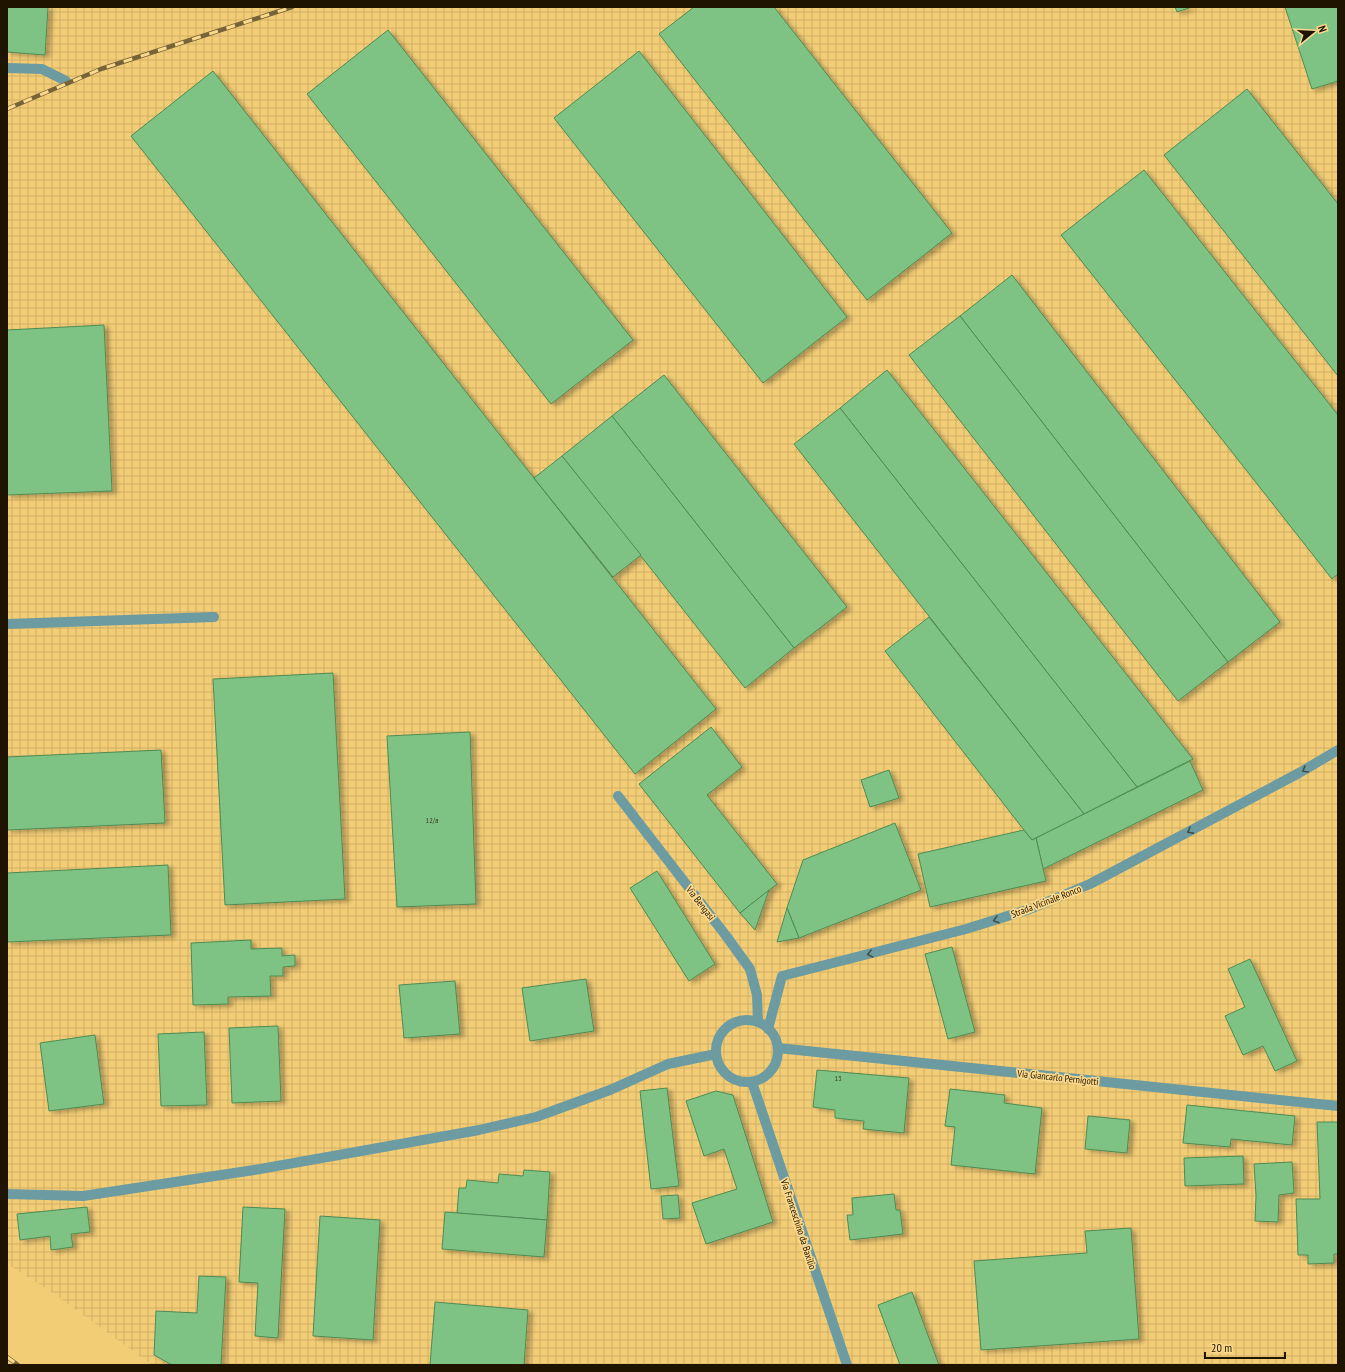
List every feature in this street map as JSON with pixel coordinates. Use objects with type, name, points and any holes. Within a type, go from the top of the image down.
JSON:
[{"type":"street","points":[[7,68],[42,69],[66,81]]},
{"type":"street","points":[[7,624],[214,617]]},
{"type":"street","name":"Strada Vicinale Ronco","points":[[768,1029],[782,976],[966,929],[1030,909],[1090,884],[1299,773],[1338,750]]},
{"type":"street","name":"Via Bengasi","points":[[618,796],[750,969],[757,995],[758,1022]]},
{"type":"street","points":[[751,1019],[764,1024],[768,1029],[774,1035],[778,1048],[777,1062],[769,1074],[757,1081],[752,1082],[743,1082],[730,1078],[720,1067],[716,1054],[717,1040],[725,1028],[737,1021],[751,1019]]},
{"type":"street","name":"Via Giancarlo Pernigotti","points":[[778,1048],[1338,1106]]},
{"type":"street","points":[[7,1194],[83,1196],[254,1170],[479,1130],[536,1117],[610,1090],[668,1064],[716,1054]]},
{"type":"street","name":"Via Franceschino da Baxilio","points":[[752,1082],[846,1365]]},
{"type":"shaded area","points":[[7,7],[1338,7],[1338,1365],[152,1365],[50,1291],[7,1264]]},
{"type":"shaded area","points":[[7,1264],[50,1291],[152,1365],[7,1365]]},
{"type":"building","points":[[7,7],[48,7],[45,55],[7,52]]},
{"type":"building","points":[[694,7],[774,7],[952,233],[867,300],[659,34]]},
{"type":"building","points":[[1175,7],[1192,7],[1177,12]]},
{"type":"building","points":[[1285,7],[1338,7],[1338,81],[1312,89]]},
{"type":"building","points":[[388,30],[633,340],[551,404],[307,94]]},
{"type":"building","points":[[639,51],[847,317],[763,383],[554,118]]},
{"type":"building","points":[[213,71],[716,709],[635,774],[131,136]]},
{"type":"building","points":[[1247,89],[1338,204],[1338,376],[1164,155]]},
{"type":"building","points":[[1144,170],[1338,415],[1338,574],[1332,579],[1061,235]]},
{"type":"building","points":[[1012,275],[1280,622],[1228,662],[960,316]]},
{"type":"building","points":[[960,316],[1228,662],[1178,701],[909,355]]},
{"type":"building","points":[[104,325],[112,491],[7,495],[7,330]]},
{"type":"building","points":[[887,370],[1193,759],[1137,787],[840,408]]},
{"type":"building","points":[[664,375],[847,607],[794,648],[612,416]]},
{"type":"building","points":[[840,408],[1137,787],[1084,814],[794,444]]},
{"type":"building","points":[[612,416],[794,648],[745,688],[562,456]]},
{"type":"building","points":[[562,456],[641,555],[613,577],[534,478]]},
{"type":"building","points":[[929,617],[1084,814],[1032,840],[1024,830],[885,651]]},
{"type":"building","points":[[333,673],[345,899],[225,905],[213,679]]},
{"type":"building","points":[[711,727],[742,767],[707,795],[777,884],[740,913],[639,784]]},
{"type":"building","points":[[470,732],[476,904],[397,907],[387,736]]},
{"type":"building","points":[[161,750],[165,823],[7,830],[7,757]]},
{"type":"building","points":[[1190,761],[1203,790],[1043,869],[1036,838]]},
{"type":"building","points":[[889,770],[899,798],[870,807],[861,780]]},
{"type":"building","points":[[895,823],[921,890],[799,938],[787,908],[803,860]]},
{"type":"building","points":[[1024,830],[1032,840],[1036,838],[1046,881],[930,907],[918,854]]},
{"type":"building","points":[[168,865],[171,935],[7,942],[7,873]]},
{"type":"building","points":[[657,871],[715,964],[689,981],[630,888]]},
{"type":"building","points":[[769,890],[755,930],[740,913]]},
{"type":"building","points":[[787,908],[799,938],[777,942]]},
{"type":"building","points":[[251,940],[251,949],[282,948],[282,956],[295,955],[295,966],[283,967],[283,976],[270,976],[271,996],[228,997],[228,1004],[193,1005],[191,943]]},
{"type":"building","points":[[952,947],[975,1032],[948,1039],[925,954]]},
{"type":"building","points":[[1250,959],[1297,1061],[1275,1071],[1263,1046],[1243,1055],[1225,1016],[1245,1007],[1228,969]]},
{"type":"building","points":[[586,979],[594,1031],[530,1041],[522,988]]},
{"type":"building","points":[[455,981],[460,1034],[404,1038],[399,985]]},
{"type":"building","points":[[278,1026],[281,1101],[232,1103],[229,1028]]},
{"type":"building","points":[[204,1032],[207,1105],[161,1106],[158,1034]]},
{"type":"building","points":[[95,1035],[104,1104],[49,1111],[40,1043]]},
{"type":"building","points":[[817,1070],[909,1078],[904,1133],[863,1129],[864,1121],[835,1118],[835,1110],[813,1107]]},
{"type":"building","points":[[667,1088],[679,1186],[651,1189],[640,1091]]},
{"type":"building","points":[[950,1089],[1005,1095],[1004,1103],[1042,1108],[1035,1174],[951,1165],[955,1127],[945,1126]]},
{"type":"building","points":[[716,1091],[733,1095],[773,1222],[706,1244],[692,1203],[737,1189],[724,1149],[704,1156],[686,1101]]},
{"type":"building","points":[[1187,1105],[1295,1116],[1292,1145],[1231,1139],[1230,1147],[1183,1143]]},
{"type":"building","points":[[1088,1116],[1130,1120],[1127,1153],[1085,1149]]},
{"type":"building","points":[[1317,1122],[1338,1122],[1338,1254],[1334,1254],[1334,1263],[1308,1264],[1308,1255],[1298,1255],[1296,1199],[1320,1199]]},
{"type":"building","points":[[1243,1156],[1244,1184],[1185,1186],[1184,1158]]},
{"type":"building","points":[[1292,1162],[1294,1193],[1279,1195],[1278,1222],[1255,1221],[1256,1196],[1254,1164]]},
{"type":"building","points":[[524,1170],[550,1172],[547,1220],[457,1213],[459,1188],[466,1188],[467,1180],[498,1183],[499,1174],[523,1176]]},
{"type":"building","points":[[894,1194],[896,1210],[900,1210],[903,1234],[850,1240],[847,1215],[853,1215],[852,1198]]},
{"type":"building","points":[[678,1195],[680,1218],[663,1219],[661,1196]]},
{"type":"building","points":[[87,1207],[90,1232],[71,1234],[73,1247],[51,1250],[50,1236],[20,1240],[17,1214]]},
{"type":"building","points":[[243,1207],[285,1209],[278,1338],[255,1336],[258,1283],[239,1282]]},
{"type":"building","points":[[445,1212],[547,1220],[544,1257],[442,1249]]},
{"type":"building","points":[[320,1216],[380,1220],[373,1340],[313,1336]]},
{"type":"building","points":[[1131,1228],[1139,1339],[981,1350],[974,1261],[1087,1253],[1085,1231]]},
{"type":"building","points":[[199,1276],[226,1277],[221,1365],[172,1365],[154,1355],[156,1311],[197,1313]]},
{"type":"building","points":[[912,1292],[939,1365],[900,1365],[878,1305]]},
{"type":"building","points":[[435,1302],[528,1310],[524,1365],[430,1365]]},
{"type":"railway","points":[[7,109],[101,69],[292,7]]},
{"type":"railway","points":[[7,1357],[18,1365]]}]
